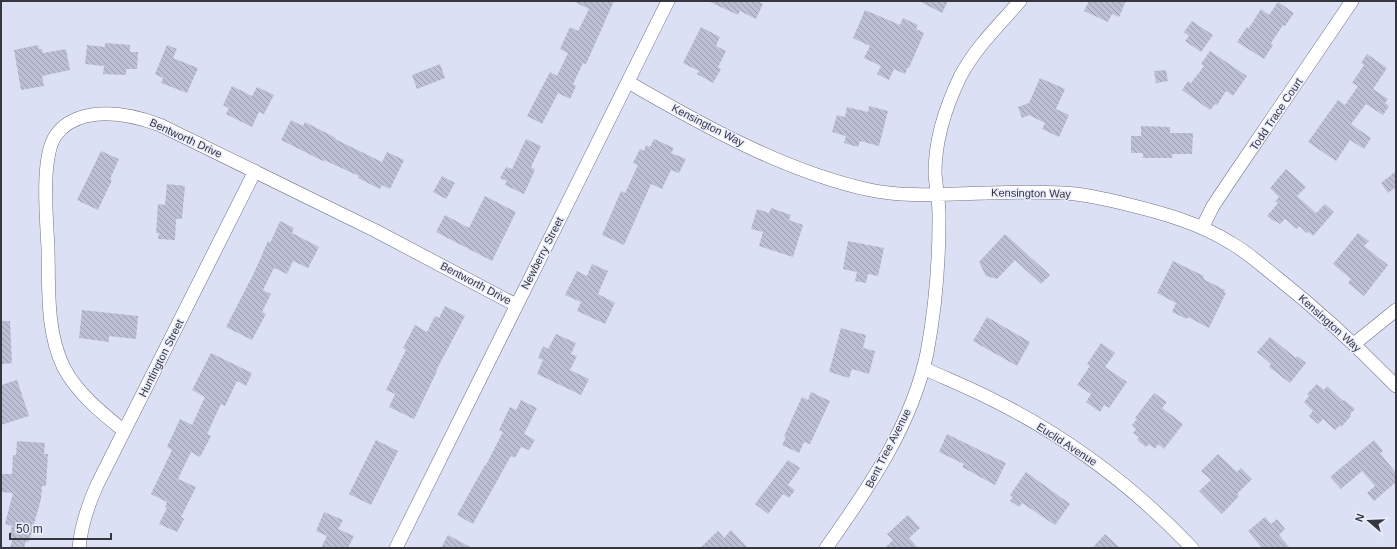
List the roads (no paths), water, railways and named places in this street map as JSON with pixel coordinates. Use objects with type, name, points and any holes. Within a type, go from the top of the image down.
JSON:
[{"type":"street","name":"Newberry Street","points":[[396,548],[668,1]]},
{"type":"street","name":"Bent Tree Avenue","points":[[826,548],[858,504],[891,447],[909,409],[923,368],[933,319],[936,285],[939,227],[938,194],[935,173],[936,154],[942,125],[953,92],[977,50],[1020,1]]},
{"type":"street","name":"Todd Trace Court","points":[[1202,228],[1213,206],[1352,1]]},
{"type":"street","name":"Kensington Way","points":[[628,82],[734,139],[784,162],[817,175],[847,184],[885,192],[910,195],[1023,192],[1085,195],[1149,210],[1191,223],[1231,243],[1250,256],[1300,296],[1354,344],[1396,386]]},
{"type":"street","name":"Bentworth Drive","points":[[124,431],[95,406],[73,383],[57,353],[53,335],[50,298],[47,183],[50,150],[55,136],[64,126],[77,118],[92,114],[126,114],[143,118],[160,125],[376,231],[516,304]]},
{"type":"street","name":"Huntington Street","points":[[79,548],[83,524],[89,504],[124,431],[255,171]]},
{"type":"street","points":[[1354,344],[1396,310]]},
{"type":"street","name":"Euclid Avenue","points":[[923,368],[997,401],[1071,445],[1107,470],[1142,499],[1192,548]]}]
